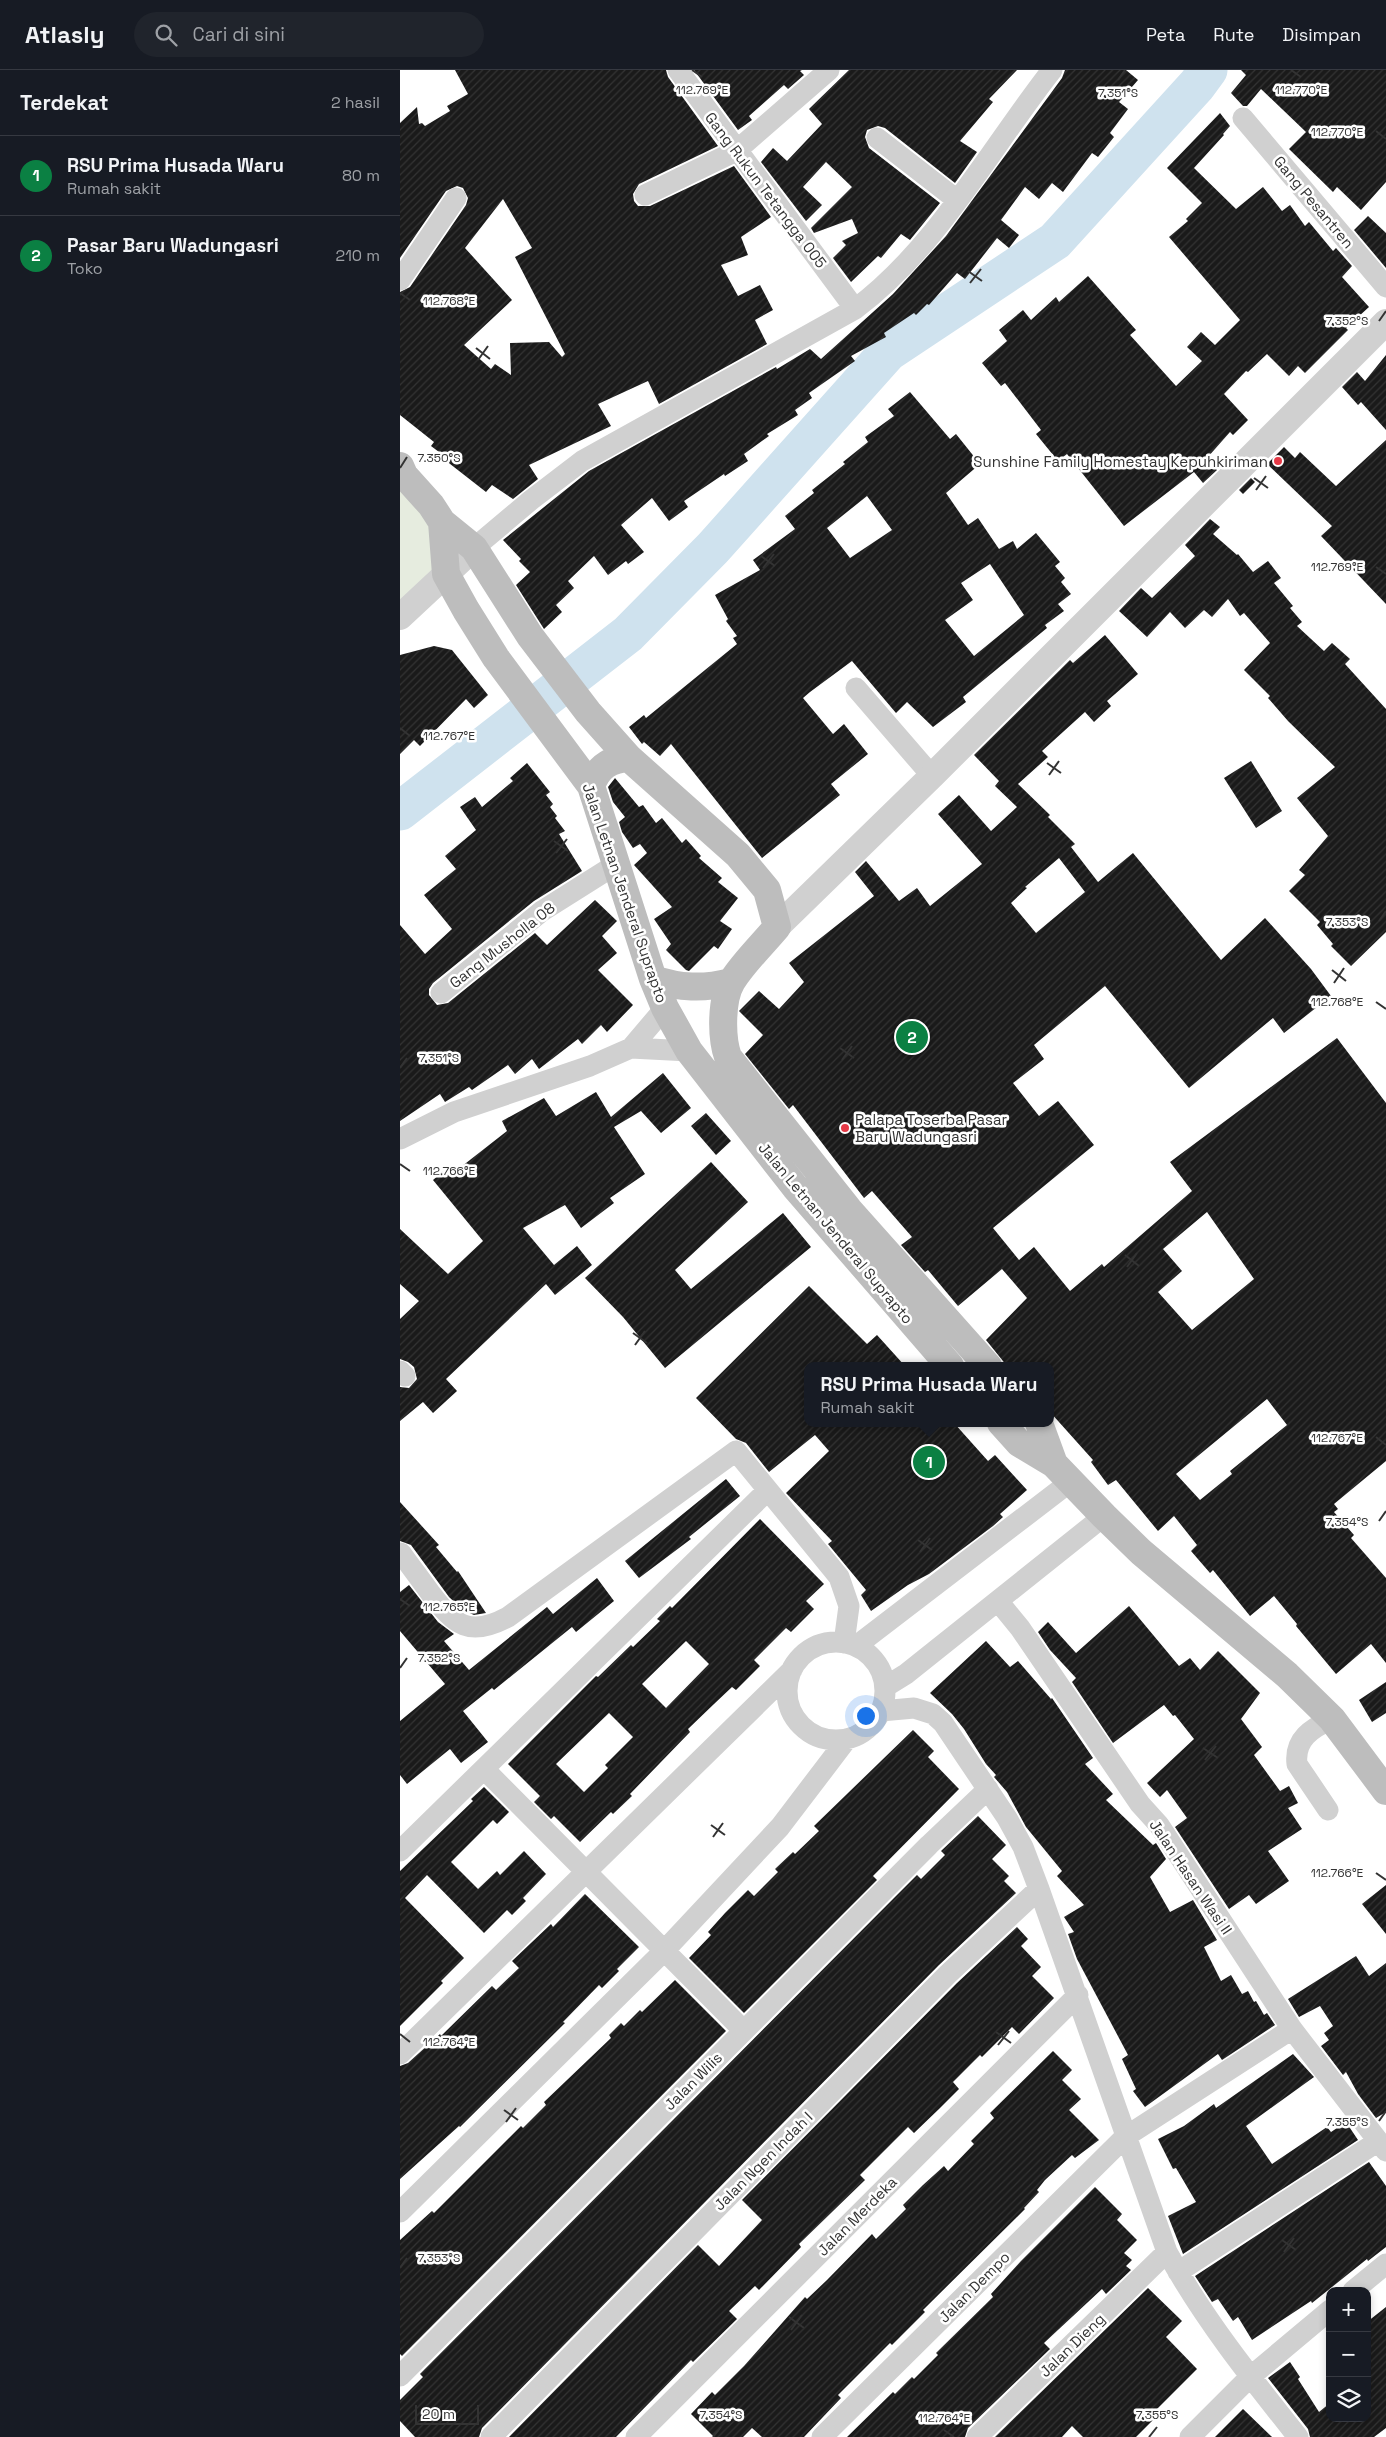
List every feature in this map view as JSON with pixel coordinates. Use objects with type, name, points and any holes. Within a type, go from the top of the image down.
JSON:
[{"type":"main road","points":[[401,471],[431,505],[442,522],[474,548],[530,636],[588,712],[629,758],[738,855],[767,890],[776,927],[731,982],[723,1018],[722,1036],[728,1057],[849,1210],[984,1362]]},
{"type":"main road","points":[[442,522],[446,574]]},
{"type":"main road","name":"Jalan Letnan Jenderal Suprapto","points":[[446,574],[496,658],[591,786],[653,979],[665,1008],[689,1051],[795,1187],[947,1362]]},
{"type":"main road","points":[[591,786],[601,768],[609,762],[629,758]]},
{"type":"main road","points":[[653,979],[692,988],[711,987],[731,982]]},
{"type":"main road","points":[[1005,1427],[1019,1442],[1062,1473],[1141,1552],[1287,1675],[1332,1719],[1386,1790]]},
{"type":"main road","points":[[1041,1427],[1062,1473]]},
{"type":"street","name":"Gang Rukun Tetangga 005","points":[[678,70],[854,309]]},
{"type":"street","points":[[645,195],[736,151],[829,70]]},
{"type":"street","points":[[400,617],[474,548],[530,500],[582,461],[854,309],[890,280],[958,200],[1052,70]]},
{"type":"street","name":"Gang Pesantren","points":[[1243,118],[1386,287]]},
{"type":"street","points":[[877,138],[958,200]]},
{"type":"street","points":[[400,280],[456,198]]},
{"type":"street","points":[[776,927],[932,776],[1386,322]]},
{"type":"street","points":[[856,688],[932,776]]},
{"type":"street","name":"Gang Musholla 08","points":[[441,993],[542,911],[615,865]]},
{"type":"street","points":[[767,890],[810,894]]},
{"type":"street","points":[[400,1139],[454,1112],[590,1066],[631,1048],[665,1008]]},
{"type":"street","points":[[631,1048],[689,1051]]},
{"type":"street","points":[[401,1554],[452,1619],[469,1627],[482,1628],[508,1617],[736,1451],[839,1577],[849,1606],[850,1644]]},
{"type":"street","points":[[850,1644],[1062,1473]]},
{"type":"street","points":[[400,1851],[485,1770],[767,1491]]},
{"type":"street","points":[[885,1687],[906,1674],[1104,1516]]},
{"type":"street","name":"Jalan Hasan Wasi II","points":[[998,1601],[1020,1628],[1140,1804],[1159,1825],[1292,2030],[1382,2146]]},
{"type":"street","points":[[400,2054],[792,1670],[801,1657],[814,1648],[828,1643],[850,1644],[870,1656],[880,1670],[885,1687],[881,1711],[873,1723],[862,1733],[848,1739],[832,1740],[816,1736],[803,1728],[793,1716],[788,1701],[787,1685],[792,1670]]},
{"type":"street","points":[[881,1711],[914,1708],[933,1714],[957,1741],[1023,1847],[1078,1995],[1125,2137],[1167,2252],[1243,2384],[1298,2437]]},
{"type":"street","points":[[1328,1810],[1297,1764],[1296,1756],[1299,1744],[1311,1728],[1332,1719]]},
{"type":"street","points":[[400,2212],[664,1950],[780,1827],[848,1739]]},
{"type":"street","points":[[485,1770],[743,2030]]},
{"type":"street","name":"Jalan Wilis","points":[[400,2376],[743,2030],[988,1789]]},
{"type":"street","name":"Jalan Ngen Indah I","points":[[490,2437],[948,1974],[1039,1889]]},
{"type":"street","name":"Jalan Merdeka","points":[[636,2437],[1078,1995]]},
{"type":"street","name":"Jalan Dempo","points":[[822,2437],[1125,2137],[1292,2030]]},
{"type":"street","points":[[1178,2272],[1382,2146]]},
{"type":"street","name":"Jalan Dieng","points":[[977,2437],[1167,2252]]},
{"type":"street","points":[[1358,2287],[1386,2264]]},
{"type":"street","points":[[1190,2437],[1243,2384],[1326,2313]]},
{"type":"shaded area","points":[[400,479],[433,522],[440,567],[400,605]]},
{"type":"building","points":[[455,70],[666,70],[668,77],[718,146],[639,184],[633,194],[634,201],[638,206],[650,206],[734,166],[771,217],[741,237],[748,255],[721,265],[738,296],[760,285],[773,310],[755,320],[767,344],[659,404],[648,381],[598,404],[611,426],[529,465],[538,479],[513,499],[492,485],[486,492],[445,460],[447,458],[431,446],[434,442],[400,415],[400,292],[410,287],[466,205],[468,198],[463,188],[457,186],[446,191],[400,258],[400,123],[417,107],[419,124],[422,123],[425,126],[450,111],[447,106],[468,94]],"holes":[[[503,199],[532,248],[515,257],[565,354],[562,357],[549,342],[510,343],[511,375],[495,364],[491,369],[464,345],[512,300],[465,248]]]},
{"type":"building","points":[[694,70],[802,70],[800,71],[804,75],[788,89],[784,85],[749,116],[752,120],[738,130]]},
{"type":"building","points":[[849,70],[1017,70],[989,99],[993,102],[960,141],[977,152],[955,183],[885,128],[878,126],[867,130],[865,137],[869,148],[940,203],[910,240],[901,234],[881,258],[878,256],[851,282],[833,258],[846,245],[842,241],[858,233],[852,219],[814,233],[811,228],[852,187],[826,162],[803,187],[822,205],[806,221],[761,162],[773,148],[787,161],[822,124],[809,109]]},
{"type":"building","points":[[1065,70],[1126,70],[1138,80],[1119,102],[1128,109],[1110,133],[1114,137],[1098,157],[1092,153],[1063,192],[1052,183],[1039,199],[1025,187],[1001,220],[1019,235],[1009,248],[997,238],[965,279],[957,273],[929,305],[927,304],[916,315],[914,313],[884,333],[886,337],[851,356],[855,361],[809,393],[812,398],[795,410],[798,415],[767,434],[769,436],[744,454],[748,461],[725,476],[724,474],[684,501],[688,507],[669,521],[652,498],[621,525],[644,552],[628,564],[626,561],[608,575],[594,556],[568,581],[574,588],[556,605],[562,612],[544,629],[516,585],[530,572],[519,561],[521,559],[503,540],[589,471],[776,367],[777,369],[810,349],[821,359],[893,294],[946,236],[1062,78]]},
{"type":"building","points":[[1241,70],[1386,70],[1386,182],[1361,210],[1337,187],[1333,192],[1289,149],[1306,132],[1261,89],[1247,106],[1243,106],[1231,93],[1246,75]]},
{"type":"building","points":[[1220,113],[1230,126],[1194,168],[1236,209],[1263,187],[1282,211],[1290,205],[1305,226],[1309,222],[1333,251],[1336,248],[1352,266],[1342,277],[1369,307],[1346,328],[1348,330],[1305,373],[1298,366],[1289,376],[1267,354],[1248,372],[1246,371],[1224,394],[1248,420],[1233,435],[1230,432],[1207,458],[1217,470],[1203,483],[1194,472],[1124,526],[1067,454],[1058,461],[1036,434],[1041,430],[1005,383],[1001,386],[982,363],[1007,341],[999,330],[1023,310],[1031,320],[1056,297],[1059,302],[1088,276],[1136,330],[1130,335],[1176,386],[1202,361],[1187,347],[1201,332],[1215,345],[1240,320],[1169,237],[1188,221],[1186,219],[1202,203],[1167,168]]},
{"type":"building","points":[[1368,216],[1386,233],[1386,268],[1354,230]]},
{"type":"building","points":[[1386,355],[1386,430],[1361,402],[1358,405],[1342,387],[1357,372],[1365,381]]},
{"type":"building","points":[[910,392],[950,439],[956,434],[980,464],[946,493],[968,525],[978,518],[999,549],[1013,541],[1017,549],[1036,533],[1060,562],[1055,566],[1065,578],[1061,582],[1071,594],[1058,604],[1064,611],[1045,625],[1047,628],[963,697],[966,702],[933,727],[907,702],[896,713],[852,661],[810,692],[803,698],[833,734],[844,724],[868,754],[831,784],[840,795],[762,858],[671,744],[660,756],[644,742],[642,744],[629,727],[644,715],[646,718],[737,644],[733,638],[737,636],[726,621],[728,619],[715,595],[760,570],[753,560],[795,529],[785,516],[814,493],[812,490],[845,464],[843,462],[868,442],[865,437],[894,416],[888,409]],"holes":[[[867,496],[892,530],[850,558],[827,528]],[[990,564],[1024,615],[974,656],[945,620],[973,600],[961,583]]]},
{"type":"building","points":[[1386,440],[1386,604],[1321,536],[1332,526],[1267,464],[1284,447],[1295,458],[1300,452],[1336,486]]},
{"type":"building","points":[[1251,478],[1255,482],[1243,494],[1239,490]]},
{"type":"building","points":[[1210,519],[1220,527],[1213,534],[1238,554],[1253,572],[1268,561],[1281,578],[1274,583],[1293,606],[1290,608],[1302,622],[1297,626],[1324,651],[1332,643],[1350,659],[1345,664],[1386,709],[1386,932],[1351,966],[1331,946],[1333,944],[1317,925],[1320,922],[1289,891],[1305,875],[1299,870],[1328,836],[1297,798],[1335,767],[1288,721],[1268,698],[1270,696],[1244,670],[1270,643],[1244,613],[1240,616],[1228,599],[1212,617],[1204,610],[1185,628],[1170,612],[1147,637],[1119,611],[1141,588],[1152,598],[1195,556],[1185,545]]},
{"type":"building","points":[[1105,635],[1138,674],[1107,701],[1111,706],[1094,722],[1085,712],[1042,751],[1048,757],[1018,784],[1050,815],[1048,817],[1075,844],[1071,847],[1098,882],[1133,853],[1221,960],[1265,918],[1311,969],[1331,996],[1284,1033],[1273,1018],[1189,1088],[1105,986],[1034,1045],[1044,1059],[1013,1083],[1039,1116],[1058,1101],[1094,1145],[993,1228],[1019,1260],[1034,1247],[1070,1291],[1102,1264],[1104,1267],[1192,1191],[1170,1162],[1337,1038],[1386,1103],[1386,1461],[1334,1504],[1338,1509],[1334,1512],[1354,1535],[1351,1538],[1386,1578],[1386,1663],[1371,1644],[1336,1674],[1274,1596],[1250,1616],[1213,1570],[1210,1573],[1191,1551],[1197,1545],[1174,1516],[1158,1531],[1116,1480],[1108,1485],[1091,1462],[1093,1460],[1054,1416],[1054,1362],[1004,1362],[986,1340],[1027,1298],[1002,1269],[958,1306],[928,1270],[925,1272],[901,1245],[912,1237],[872,1191],[864,1198],[793,1105],[789,1109],[745,1054],[763,1035],[739,1011],[759,991],[779,1009],[804,982],[789,963],[874,896],[855,872],[866,861],[899,901],[917,888],[930,906],[982,864],[938,814],[959,795],[991,831],[1017,807],[995,786],[999,781],[974,755],[1070,660],[1073,663]],"holes":[[[1059,858],[1085,892],[1036,933],[1011,903],[1027,888],[1025,887]],[[1207,1212],[1254,1279],[1192,1330],[1158,1292],[1182,1271],[1163,1249]],[[1267,1399],[1287,1425],[1230,1471],[1232,1474],[1200,1500],[1176,1474]]]},
{"type":"building","points":[[434,646],[452,650],[488,695],[474,708],[466,699],[420,746],[414,740],[400,754],[400,655]]},
{"type":"building","points":[[1251,761],[1282,811],[1256,828],[1224,778]]},
{"type":"building","points":[[527,763],[550,792],[546,795],[553,804],[550,807],[557,816],[555,818],[565,831],[559,834],[582,871],[534,901],[433,983],[429,989],[429,995],[437,1005],[448,1003],[535,933],[547,945],[595,900],[617,921],[602,936],[617,953],[598,970],[633,1005],[607,1032],[601,1025],[582,1044],[578,1039],[539,1069],[532,1059],[515,1074],[508,1065],[472,1090],[469,1087],[445,1102],[440,1094],[400,1121],[400,925],[425,954],[452,929],[424,895],[456,869],[445,856],[476,830],[460,807],[475,797],[482,807],[513,781],[510,778]]},
{"type":"building","points":[[615,778],[639,807],[643,805],[656,823],[662,818],[682,843],[686,839],[701,856],[699,858],[722,878],[718,882],[738,898],[720,921],[732,929],[718,949],[714,946],[689,971],[666,950],[671,944],[654,919],[672,907],[634,865],[647,853],[640,844],[633,848],[622,832],[619,822],[625,817],[613,802],[608,787]]},
{"type":"building","points":[[663,1073],[691,1108],[661,1133],[641,1111],[614,1127],[645,1174],[610,1198],[614,1203],[581,1228],[565,1205],[523,1228],[554,1265],[577,1246],[592,1265],[555,1295],[546,1284],[446,1379],[457,1391],[433,1413],[423,1402],[400,1421],[400,1387],[409,1388],[417,1379],[414,1367],[400,1359],[400,1319],[419,1301],[400,1284],[400,1229],[448,1274],[483,1241],[433,1180],[447,1168],[452,1174],[507,1131],[502,1121],[544,1098],[556,1116],[596,1092],[611,1117]]},
{"type":"building","points":[[706,1113],[731,1141],[716,1155],[691,1126]]},
{"type":"building","points":[[711,1162],[748,1202],[675,1270],[691,1289],[783,1213],[811,1247],[665,1368],[623,1317],[585,1278]]},
{"type":"building","points":[[809,1286],[867,1344],[877,1335],[901,1362],[804,1362],[804,1427],[958,1427],[988,1461],[995,1455],[1027,1490],[1000,1514],[1003,1517],[993,1526],[929,1574],[908,1585],[871,1611],[861,1595],[866,1590],[828,1544],[832,1541],[786,1493],[829,1451],[815,1435],[769,1472],[746,1443],[736,1439],[696,1398]]},
{"type":"building","points":[[726,1479],[740,1496],[689,1537],[691,1539],[639,1578],[625,1561]]},
{"type":"building","points":[[400,1502],[439,1545],[436,1547],[458,1571],[486,1613],[474,1615],[463,1610],[449,1597],[411,1545],[400,1541]]},
{"type":"building","points":[[760,1519],[824,1584],[806,1601],[814,1609],[791,1632],[786,1628],[754,1660],[760,1666],[736,1690],[732,1687],[688,1729],[690,1732],[630,1794],[632,1796],[613,1814],[611,1812],[580,1842],[554,1816],[551,1819],[534,1802],[540,1796],[508,1764],[596,1676],[598,1677],[631,1645],[633,1647],[660,1621],[657,1619],[670,1606],[672,1608]],"holes":[[[686,1641],[709,1664],[666,1708],[642,1684]],[[609,1713],[633,1737],[605,1765],[608,1768],[584,1792],[556,1764]]]},
{"type":"building","points":[[597,1578],[614,1601],[576,1632],[572,1627],[494,1690],[492,1688],[463,1711],[488,1742],[461,1763],[450,1749],[407,1784],[400,1775],[400,1721],[445,1684],[400,1631],[400,1592],[409,1585],[438,1622],[454,1634],[444,1641],[469,1670],[547,1607],[553,1614]]},
{"type":"building","points":[[1129,1606],[1179,1666],[1190,1658],[1200,1670],[1218,1651],[1260,1693],[1241,1719],[1262,1747],[1254,1755],[1280,1791],[1289,1786],[1298,1803],[1288,1808],[1302,1829],[1268,1851],[1289,1881],[1256,1904],[1249,1895],[1229,1909],[1175,1827],[1187,1818],[1167,1790],[1160,1797],[1147,1783],[1194,1739],[1175,1715],[1173,1716],[1164,1705],[1113,1743],[1072,1682],[1076,1678],[1050,1650],[1038,1632],[1048,1622],[1076,1653]]},
{"type":"building","points":[[986,1641],[1010,1667],[1018,1661],[1052,1698],[1093,1758],[1085,1764],[1113,1794],[1106,1800],[1153,1845],[1156,1843],[1166,1859],[1150,1877],[1170,1912],[1193,1900],[1217,1940],[1204,1947],[1221,1981],[1231,1975],[1242,1994],[1248,1991],[1264,2015],[1267,2013],[1275,2025],[1222,2060],[1218,2054],[1145,2107],[1133,2091],[1136,2089],[1122,2059],[1128,2055],[1077,1959],[1068,1934],[1074,1932],[1064,1917],[1084,1905],[1057,1876],[1062,1871],[1026,1827],[1007,1792],[994,1777],[996,1775],[986,1764],[964,1729],[952,1714],[930,1693]]},
{"type":"building","points":[[1386,1682],[1386,1713],[1372,1722],[1359,1700]]},
{"type":"building","points":[[913,1730],[934,1751],[928,1757],[959,1789],[873,1876],[877,1880],[744,2013],[689,1958],[711,1935],[708,1932],[725,1913],[748,1890],[754,1896],[778,1872],[775,1869],[793,1852],[795,1854],[819,1831],[814,1826]]},
{"type":"building","points":[[484,1787],[509,1812],[497,1824],[493,1820],[451,1862],[478,1889],[497,1871],[500,1875],[524,1851],[546,1874],[523,1898],[526,1901],[512,1915],[507,1910],[484,1933],[427,1875],[405,1898],[464,1958],[441,1981],[443,1983],[400,2026],[400,1871],[473,1801],[471,1799]]},
{"type":"building","points":[[978,1816],[1006,1845],[992,1859],[1009,1876],[1004,1881],[1016,1893],[939,1965],[482,2428],[479,2437],[415,2437],[400,2421],[400,2400],[423,2377],[420,2374],[917,1875],[921,1879],[945,1855],[941,1851]]},
{"type":"building","points":[[1386,1885],[1386,1934],[1362,1904]]},
{"type":"building","points":[[585,1894],[639,1947],[617,1969],[619,1971],[602,1988],[599,1985],[563,2022],[565,2023],[460,2127],[400,2179],[400,2066],[408,2063],[440,2034],[441,2036],[492,1986],[496,1990],[519,1968],[512,1961],[551,1924],[553,1927]]},
{"type":"building","points":[[1017,1927],[1028,1939],[1021,1946],[1041,1967],[1032,1976],[1054,1998],[1019,2034],[1012,2027],[982,2057],[980,2055],[953,2082],[959,2089],[939,2109],[914,2133],[908,2127],[860,2175],[865,2180],[799,2244],[801,2247],[759,2290],[755,2286],[729,2311],[737,2319],[693,2362],[691,2360],[616,2437],[509,2437],[698,2245],[719,2266],[762,2220],[742,2200],[957,1983]]},
{"type":"building","points":[[1356,1956],[1369,1976],[1386,1963],[1386,2112],[1376,2118],[1358,2094],[1346,2072],[1343,2075],[1321,2046],[1329,2040],[1324,2033],[1333,2026],[1320,2006],[1299,2017],[1288,1999]]},
{"type":"building","points":[[675,1980],[726,2031],[402,2356],[400,2354],[400,2240],[432,2211],[434,2213],[521,2126],[523,2128],[546,2105],[544,2102],[611,2038],[609,2035],[621,2023],[624,2026],[640,2010],[642,2012]]},
{"type":"building","points":[[1053,2051],[1072,2070],[1062,2080],[1081,2099],[1069,2110],[1099,2140],[1075,2158],[1072,2155],[1045,2180],[1037,2190],[1039,2192],[1025,2209],[923,2310],[925,2312],[892,2345],[890,2343],[838,2395],[841,2398],[804,2437],[762,2437],[752,2428],[743,2437],[714,2437],[691,2414],[712,2392],[715,2395],[744,2366],[805,2297],[807,2299],[872,2234],[876,2239],[906,2209],[903,2205],[923,2185],[944,2166],[948,2171],[974,2144],[971,2141],[994,2118],[990,2113]]},
{"type":"building","points":[[1293,2054],[1314,2077],[1246,2126],[1272,2164],[1327,2127],[1331,2132],[1346,2122],[1358,2140],[1183,2254],[1168,2216],[1196,2202],[1176,2168],[1173,2169],[1158,2139],[1184,2126],[1214,2104],[1216,2108]]},
{"type":"building","points":[[1369,2162],[1386,2186],[1386,2247],[1368,2261],[1367,2259],[1332,2287],[1326,2287],[1326,2292],[1312,2303],[1311,2301],[1252,2340],[1238,2317],[1233,2321],[1218,2299],[1212,2302],[1195,2276]]},
{"type":"building","points":[[1095,2187],[1122,2214],[1117,2220],[1137,2240],[1124,2253],[1132,2260],[1126,2266],[1131,2270],[1106,2294],[1102,2289],[1044,2343],[1050,2349],[968,2428],[965,2437],[847,2437],[893,2392],[895,2394],[912,2377],[914,2379],[938,2355],[936,2353],[993,2297],[991,2294],[1021,2261]]},
{"type":"building","points":[[1148,2288],[1182,2321],[1166,2337],[1197,2369],[1152,2414],[1156,2417],[1136,2437],[1083,2437],[1072,2426],[1062,2437],[995,2437]]},
{"type":"building","points":[[1386,2307],[1386,2428],[1374,2437],[1310,2437],[1308,2429],[1268,2378],[1290,2362],[1300,2377],[1298,2379],[1319,2412],[1326,2406],[1326,2422],[1371,2422],[1371,2319]]},
{"type":"building","points":[[1243,2409],[1272,2437],[1215,2437]]},
{"type":"waterway","points":[[400,811],[628,634],[713,548],[888,352],[1055,241],[1197,85],[1208,70]]},
{"type":"place","name":"Sunshine Family Homestay Kepuhkiriman","points":[[1278,461]]},
{"type":"place","name":"Pasar Baru Wadungasri","points":[[912,1037]]},
{"type":"place","name":"Palapa Toserba Pasar Baru Wadungasri","points":[[845,1128]]},
{"type":"place","name":"RSU Prima Husada Waru","points":[[929,1462]]}]
